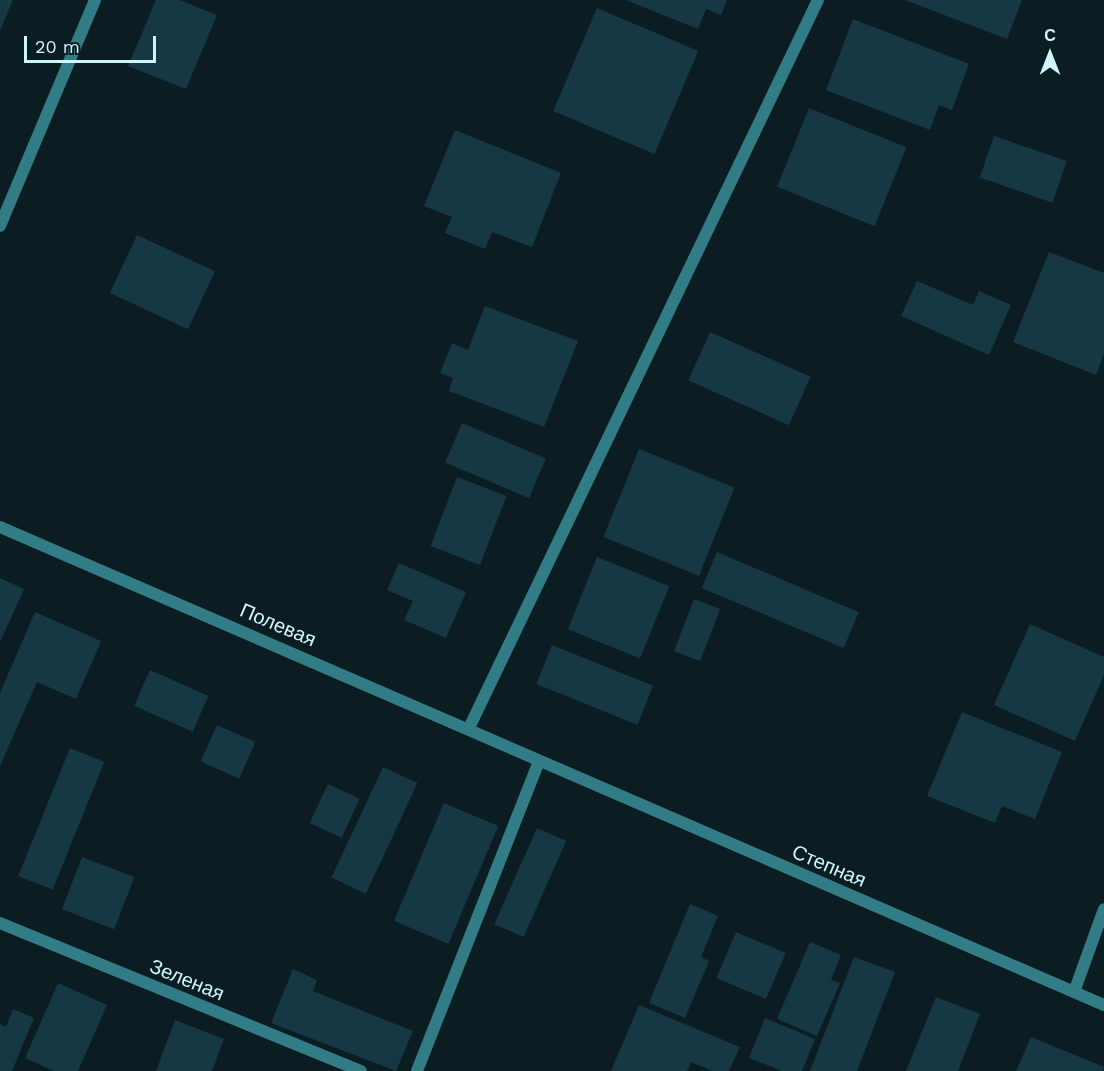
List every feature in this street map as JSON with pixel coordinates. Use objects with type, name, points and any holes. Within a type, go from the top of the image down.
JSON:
[{"type":"street","points":[[0,226],[95,0]]},
{"type":"street","points":[[469,729],[818,0]]},
{"type":"street","name":"Полевая","points":[[0,527],[469,729],[538,764]]},
{"type":"street","points":[[417,1071],[538,764]]},
{"type":"street","name":"Степная","points":[[538,764],[1104,1005]]},
{"type":"street","points":[[1074,992],[1104,909]]},
{"type":"street","name":"Зеленая","points":[[0,923],[361,1071]]},
{"type":"building","points":[[0,0],[13,0],[0,31]]},
{"type":"building","points":[[156,0],[180,0],[217,15],[186,89],[128,66]]},
{"type":"building","points":[[626,0],[727,0],[721,15],[706,9],[698,29]]},
{"type":"building","points":[[905,0],[1022,0],[1007,39]]},
{"type":"building","points":[[597,8],[698,51],[654,154],[553,111]]},
{"type":"building","points":[[853,19],[969,64],[952,110],[939,105],[930,130],[826,90]]},
{"type":"building","points":[[809,108],[906,147],[875,226],[777,187]]},
{"type":"building","points":[[455,130],[561,173],[532,247],[492,232],[485,249],[445,233],[452,217],[424,206]]},
{"type":"building","points":[[994,136],[1067,161],[1052,203],[980,178]]},
{"type":"building","points":[[137,235],[215,271],[188,329],[110,293]]},
{"type":"building","points":[[1049,252],[1104,273],[1104,354],[1096,375],[1013,342]]},
{"type":"building","points":[[917,281],[973,305],[979,291],[1011,305],[989,355],[901,316]]},
{"type":"building","points":[[485,306],[578,341],[544,427],[449,391],[453,378],[440,373],[452,343],[468,350]]},
{"type":"building","points":[[710,332],[810,377],[789,425],[688,380]]},
{"type":"building","points":[[462,423],[546,459],[529,498],[445,463]]},
{"type":"building","points":[[639,449],[734,488],[699,576],[603,537]]},
{"type":"building","points":[[457,477],[506,496],[480,565],[430,546]]},
{"type":"building","points":[[717,552],[859,612],[844,648],[702,588]]},
{"type":"building","points":[[597,557],[669,586],[640,659],[568,629]]},
{"type":"building","points":[[399,563],[466,592],[446,638],[404,620],[413,601],[387,590]]},
{"type":"building","points":[[0,578],[24,589],[0,642]]},
{"type":"building","points":[[694,599],[720,609],[700,661],[674,651]]},
{"type":"building","points":[[35,612],[101,641],[76,699],[37,682],[0,766],[0,693]]},
{"type":"building","points":[[1030,624],[1104,657],[1104,675],[1075,741],[994,705]]},
{"type":"building","points":[[552,645],[653,686],[637,725],[536,684]]},
{"type":"building","points":[[150,670],[208,696],[193,732],[134,706]]},
{"type":"building","points":[[962,712],[1062,752],[1035,819],[1002,806],[995,823],[927,796]]},
{"type":"building","points":[[217,725],[255,742],[239,779],[201,762]]},
{"type":"building","points":[[70,748],[104,762],[53,890],[18,876]]},
{"type":"building","points":[[383,767],[417,783],[366,894],[331,878]]},
{"type":"building","points":[[328,784],[360,799],[342,838],[310,823]]},
{"type":"building","points":[[444,803],[498,826],[448,944],[394,921]]},
{"type":"building","points":[[537,828],[566,841],[524,937],[494,924]]},
{"type":"building","points":[[82,857],[134,877],[114,929],[62,909]]},
{"type":"building","points":[[690,904],[718,916],[701,957],[709,961],[685,1018],[649,1003]]},
{"type":"building","points":[[736,932],[786,953],[766,999],[716,978]]},
{"type":"building","points":[[810,942],[841,955],[831,980],[840,983],[817,1036],[777,1019]]},
{"type":"building","points":[[854,957],[895,972],[857,1071],[810,1071]]},
{"type":"building","points":[[293,969],[317,980],[313,991],[413,1031],[396,1071],[271,1023]]},
{"type":"building","points":[[58,983],[107,1005],[78,1071],[54,1071],[25,1058]]},
{"type":"building","points":[[936,997],[980,1014],[958,1071],[906,1071]]},
{"type":"building","points":[[639,1005],[740,1047],[729,1071],[713,1071],[691,1062],[687,1071],[611,1071]]},
{"type":"building","points":[[13,1009],[34,1018],[12,1071],[0,1071],[0,1024],[6,1027]]},
{"type":"building","points":[[765,1018],[815,1039],[802,1071],[782,1071],[749,1058]]},
{"type":"building","points":[[175,1020],[224,1039],[212,1071],[156,1071]]},
{"type":"building","points":[[1031,1037],[1104,1067],[1103,1071],[1016,1071]]}]
